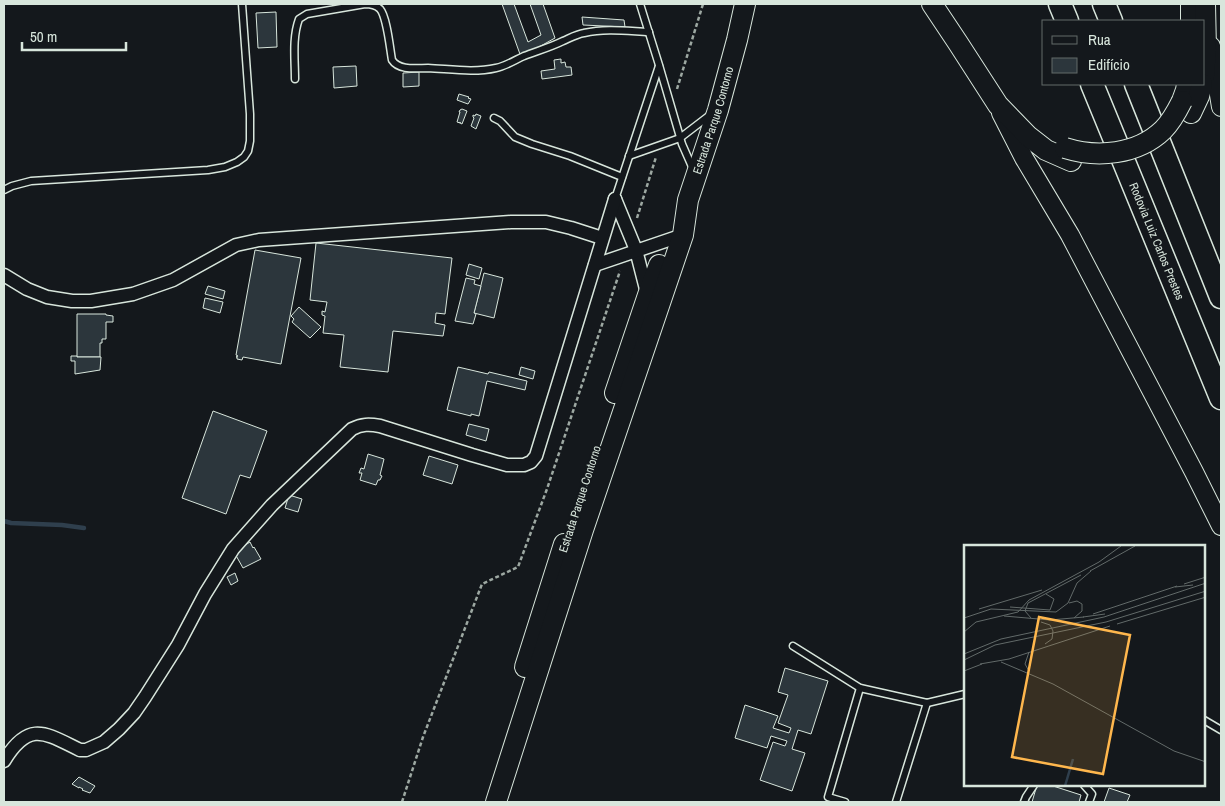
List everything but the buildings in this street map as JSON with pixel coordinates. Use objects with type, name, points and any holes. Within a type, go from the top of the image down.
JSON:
[{"type":"highway","points":[[1060,4],[1067,20]]},
{"type":"highway","points":[[1104,4],[1111,20]]},
{"type":"highway","name":"Rodovia Luiz Carlos Prestes","points":[[1092,85],[1221,398]]},
{"type":"highway","points":[[1136,85],[1221,297]]},
{"type":"main road","name":"Estrada Parque Contorno","points":[[496,802],[695,175],[718,110],[738,40],[745,4]]},
{"type":"main road","name":"Estrada Parque Contorno","points":[[738,40],[756,4]]},
{"type":"main road","points":[[932,4],[998,105],[1024,158],[1070,235],[1221,526]]},
{"type":"main road","points":[[1205,40],[1221,107]]},
{"type":"main road","points":[[958,43],[1032,126],[1068,155]]},
{"type":"main road","points":[[1205,45],[1205,63]]},
{"type":"main road","points":[[998,105],[1028,136],[1046,150],[1068,155],[1091,164],[1111,163],[1128,160],[1147,153],[1163,143],[1174,133],[1187,99],[1199,96],[1202,85]]},
{"type":"main road","name":"Estrada Parque Contorno","points":[[484,802],[548,594],[648,294],[676,237]]},
{"type":"street","points":[[4,760],[13,748],[31,734],[46,734],[80,750],[86,750],[104,742],[118,729],[134,713],[145,697],[178,645],[233,549],[272,505],[352,429],[367,424],[380,426],[507,465],[524,465],[531,462],[536,456],[615,199]]},
{"type":"street","points":[[615,199],[636,250],[648,294]]},
{"type":"street","points":[[4,275],[27,289],[47,297],[72,301],[91,301],[133,294],[173,280],[236,245],[259,240],[511,222],[546,222],[602,238]]},
{"type":"street","points":[[595,265],[676,237]]},
{"type":"lane","points":[[4,190],[30,181],[208,170],[225,167],[244,157],[248,151],[250,141],[250,114],[242,4]]},
{"type":"lane","points":[[295,79],[295,38],[299,19],[307,14],[365,4],[372,4],[382,12],[392,60],[395,64],[411,68],[472,71],[496,68],[581,33],[601,30],[649,32]]},
{"type":"lane","points":[[640,4],[680,138],[695,175]]},
{"type":"lane","points":[[615,199],[659,64]]},
{"type":"lane","points":[[629,156],[680,138],[718,110]]},
{"type":"lane","points":[[494,118],[500,121],[514,137],[570,156],[622,178]]},
{"type":"lane","points":[[794,646],[860,688],[927,703],[964,694]]},
{"type":"lane","points":[[845,802],[828,797],[860,688]]},
{"type":"lane","points":[[896,802],[927,703]]},
{"type":"lane","points":[[1205,721],[1221,730]]},
{"type":"lane","points":[[1024,802],[1033,786]]},
{"type":"lane","points":[[1085,786],[1092,794],[1089,802]]},
{"type":"waterway","points":[[4,521],[84,528]]}]
